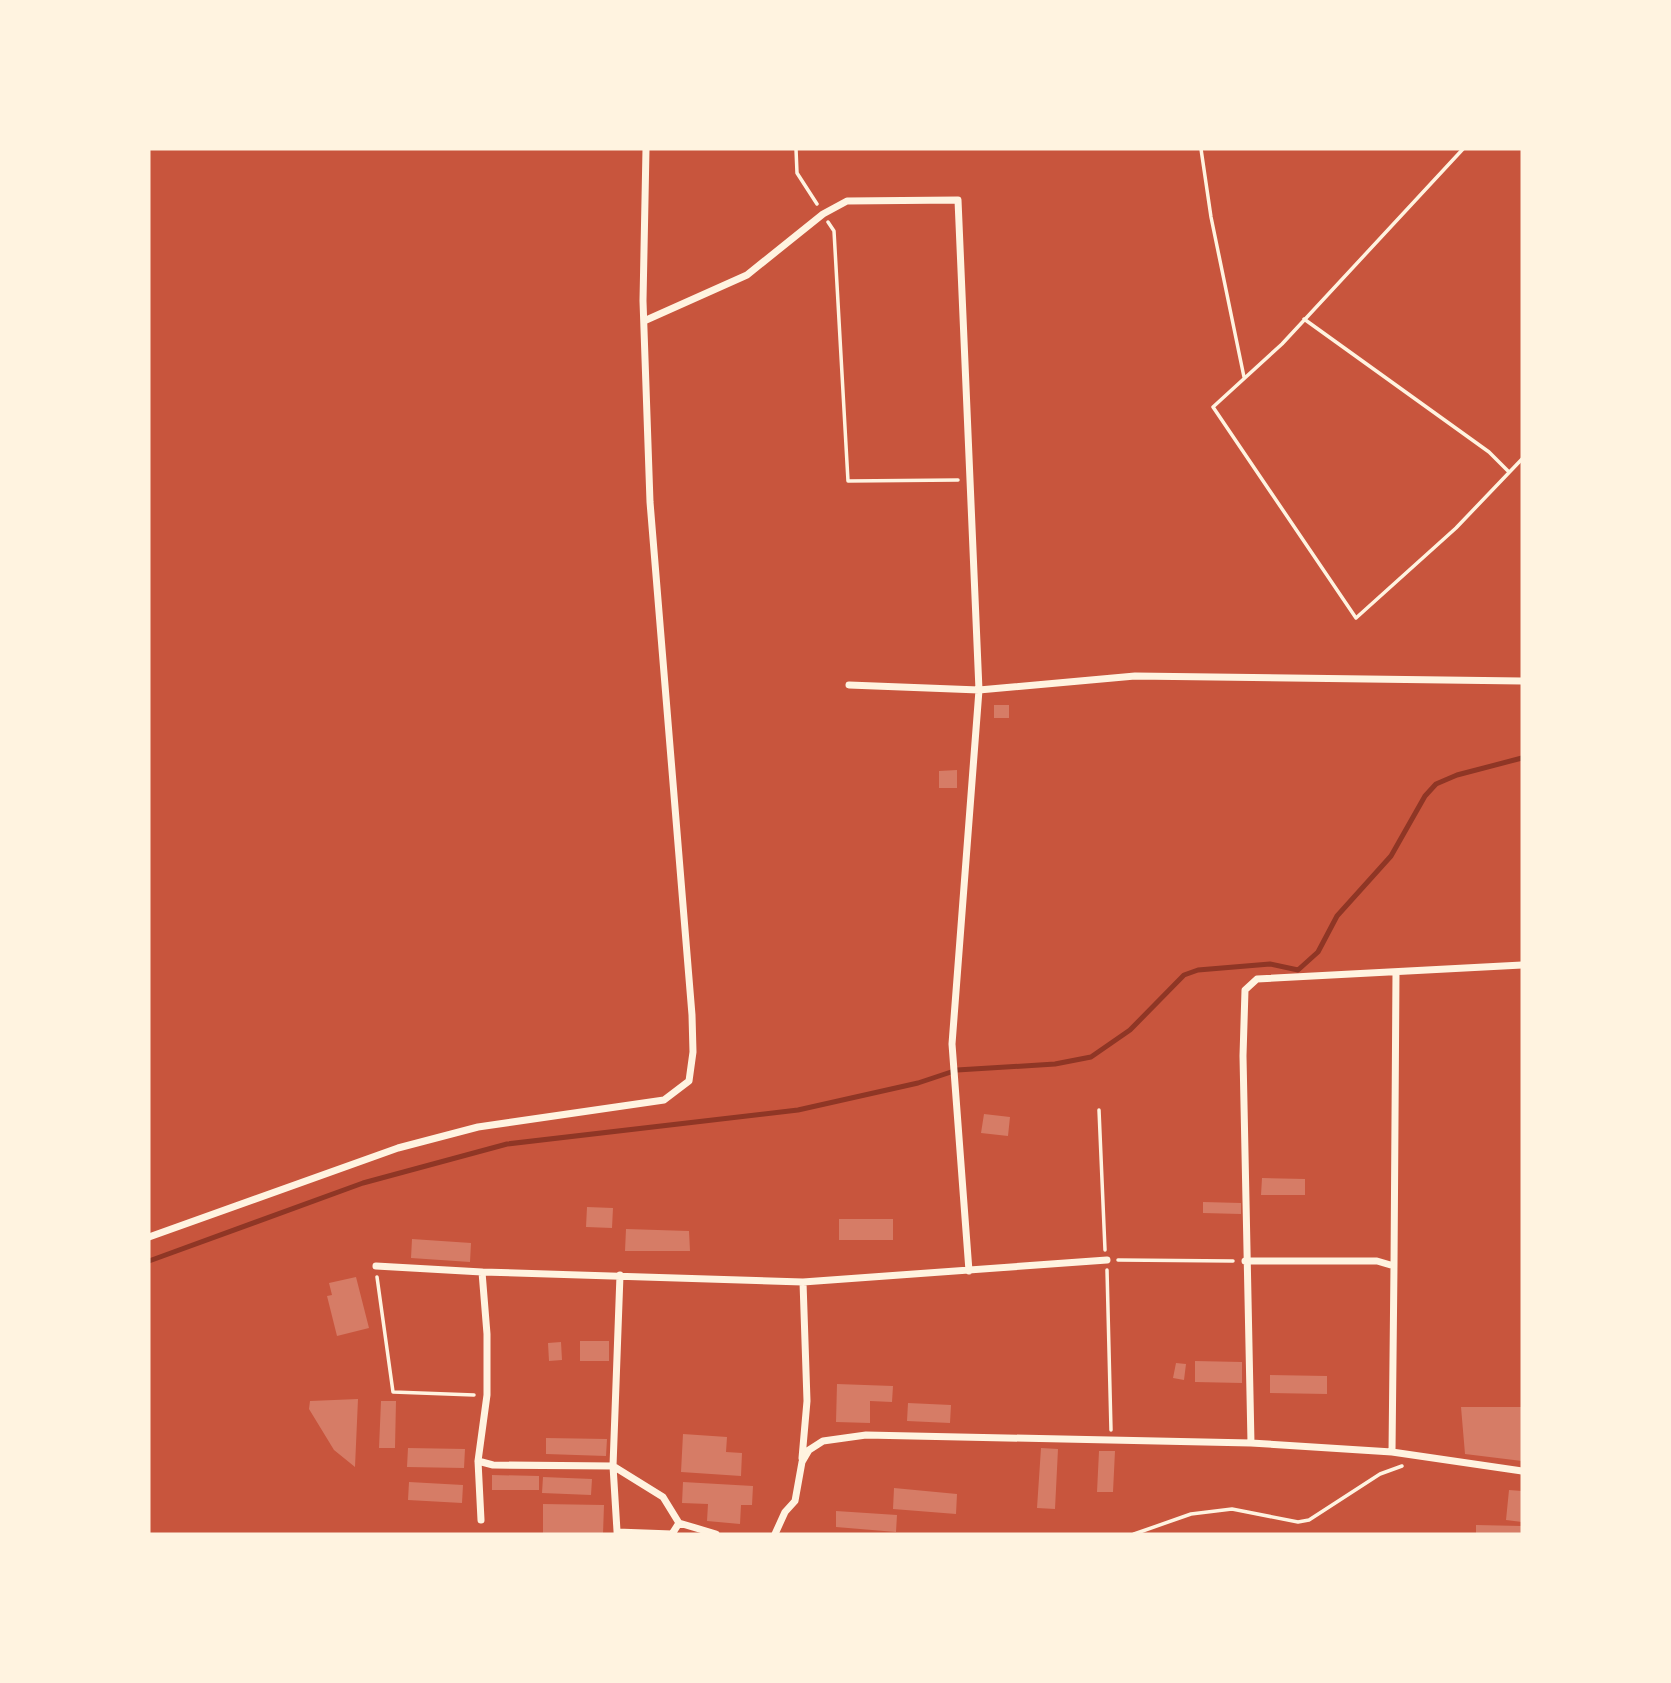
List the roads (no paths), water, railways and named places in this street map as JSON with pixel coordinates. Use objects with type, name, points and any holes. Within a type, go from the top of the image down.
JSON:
[{"type":"street","points":[[149,1237],[398,1148],[478,1127],[664,1100],[689,1081],[693,1052],[692,1015],[650,502],[644,321],[646,149]]},
{"type":"street","points":[[644,321],[747,275],[823,214],[846,201],[958,200],[979,690],[953,1058],[969,1271]]},
{"type":"street","points":[[849,685],[979,690],[1135,676],[1522,681]]},
{"type":"street","points":[[1251,1443],[1245,1261],[1245,990],[1257,979],[1522,965]]},
{"type":"street","points":[[1392,1452],[1396,972]]},
{"type":"street","points":[[376,1266],[803,1282],[1107,1260]]},
{"type":"street","points":[[1245,1261],[1377,1261],[1394,1266]]},
{"type":"street","points":[[481,1520],[478,1461],[487,1395],[487,1334],[482,1272]]},
{"type":"street","points":[[620,1275],[613,1466],[617,1533],[672,1534],[679,1524]]},
{"type":"street","points":[[775,1534],[785,1512],[795,1502],[802,1462],[807,1402],[803,1282]]},
{"type":"street","points":[[802,1462],[809,1450],[819,1443],[866,1435],[1251,1443],[1392,1452],[1522,1471]]},
{"type":"street","points":[[478,1461],[493,1465],[613,1466],[663,1497],[679,1524],[716,1534]]},
{"type":"waterway","points":[[149,1261],[363,1183],[507,1144],[798,1110],[918,1083],[957,1070],[1055,1064],[1091,1057],[1130,1030],[1184,975],[1198,970],[1270,964],[1298,970],[1318,952],[1337,916],[1391,856],[1425,796],[1436,784],[1457,775],[1522,758]]}]
